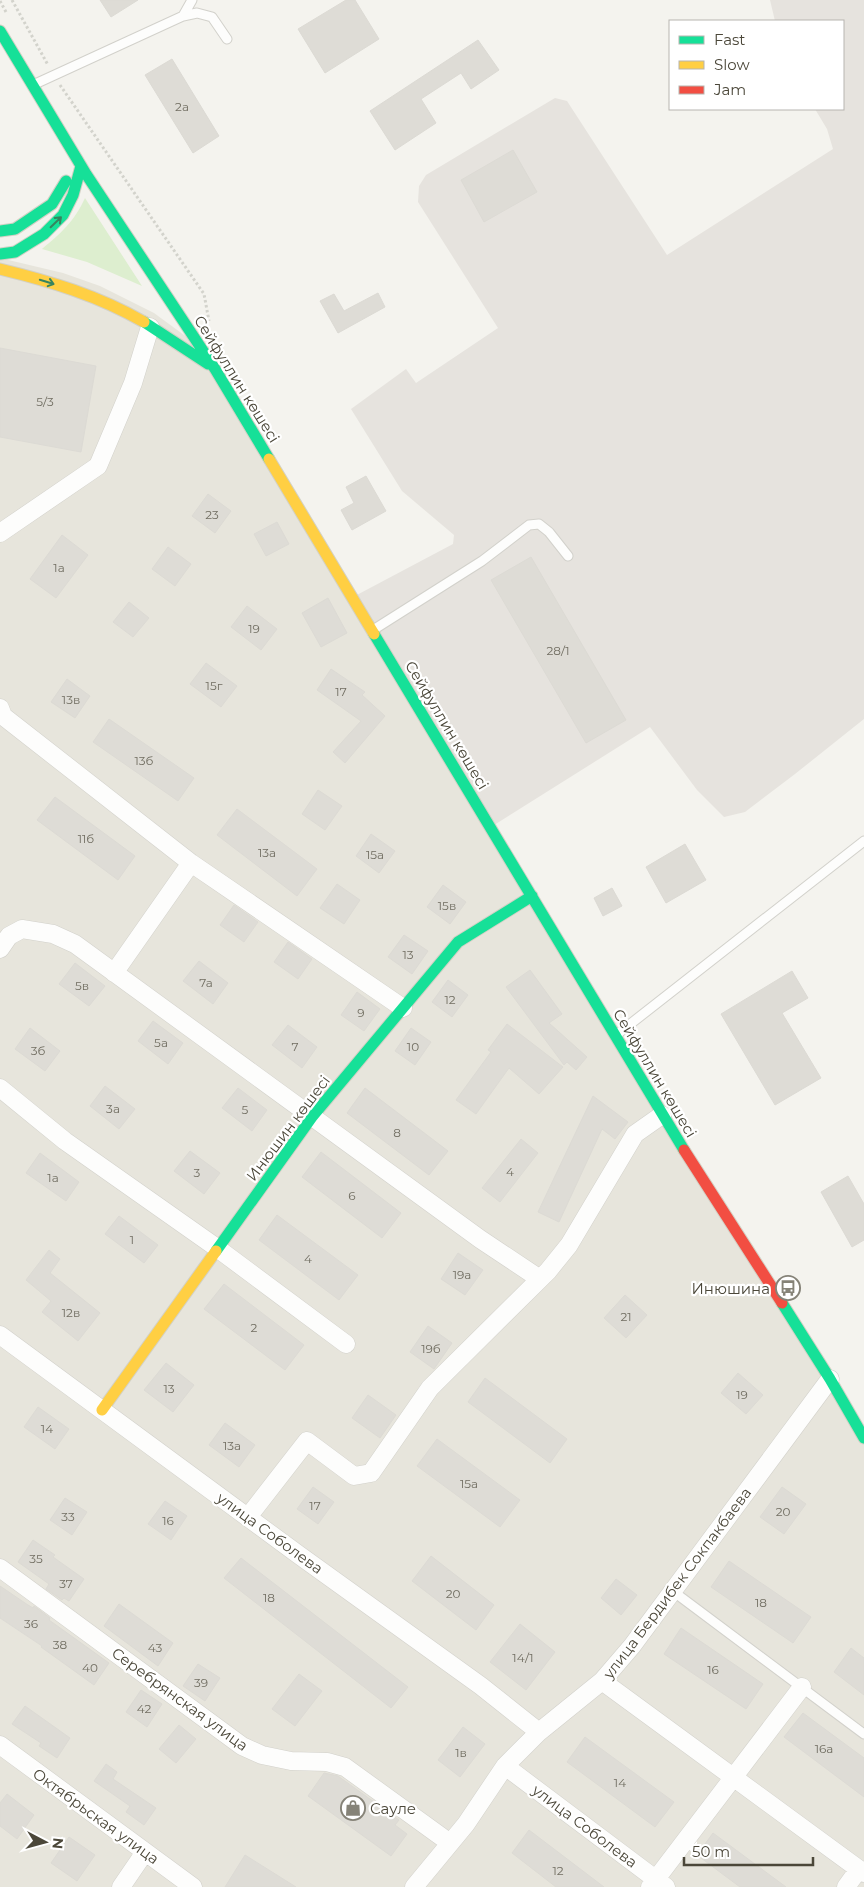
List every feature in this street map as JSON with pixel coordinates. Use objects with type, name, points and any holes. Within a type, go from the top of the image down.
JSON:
[{"type":"main road","name":"Сейфуллин көшесі","points":[[0,31],[81,166],[215,369],[662,1114],[830,1378],[864,1438]]},
{"type":"main road","points":[[0,231],[15,229],[52,204],[66,181],[73,152]]},
{"type":"main road","points":[[0,254],[15,252],[44,234],[63,215],[73,195],[81,166]]},
{"type":"main road","points":[[0,269],[87,295],[120,309],[215,369]]},
{"type":"main road","name":"Инюшин көшесі","points":[[102,1410],[312,1117],[458,942],[532,896]]},
{"type":"street","points":[[0,533],[98,466],[133,382],[150,327]]},
{"type":"street","points":[[0,708],[3,716],[191,863],[403,1008]]},
{"type":"street","points":[[114,973],[191,863]]},
{"type":"street","points":[[0,949],[9,936],[22,929],[52,934],[75,944],[480,1240],[540,1279]]},
{"type":"street","points":[[0,1088],[65,1140],[218,1248],[346,1344]]},
{"type":"street","points":[[248,1517],[307,1441],[354,1476],[370,1473],[430,1388],[540,1279],[568,1246],[635,1134],[662,1114]]},
{"type":"street","name":"улица Соболева","points":[[0,1335],[481,1686],[539,1732]]},
{"type":"street","name":"улица Бердибек Сокпакбаева","points":[[414,1887],[466,1824],[505,1766],[539,1732],[602,1681],[632,1646],[674,1592],[830,1378]]},
{"type":"street","name":"Серебрянская улица","points":[[0,1568],[242,1746],[262,1755],[291,1761],[327,1762],[345,1768],[450,1843]]},
{"type":"street","points":[[602,1681],[862,1871],[846,1887]]},
{"type":"street","points":[[657,1884],[802,1687]]},
{"type":"street","name":"Октябрьская улица","points":[[0,1746],[193,1887]]},
{"type":"street","name":"улица Соболева","points":[[505,1766],[657,1884]]},
{"type":"street","points":[[120,1887],[145,1852]]},
{"type":"lane","points":[[183,16],[192,0]]},
{"type":"lane","points":[[33,85],[183,16],[197,13],[212,17],[227,39]]},
{"type":"lane","points":[[373,630],[482,561],[529,525],[539,524],[549,532],[568,556]]},
{"type":"lane","points":[[615,1036],[864,841]]},
{"type":"lane","points":[[674,1592],[864,1734]]},
{"type":"path","points":[[12,0],[54,76],[204,294],[211,329]]},
{"type":"shaded area","points":[[770,0],[864,0],[864,719],[745,812],[724,817],[697,790],[650,727],[491,827],[353,597],[453,544],[454,535],[402,491],[351,409],[406,369],[416,383],[498,328],[418,202],[419,186],[426,175],[555,98],[567,101],[667,255],[833,149],[827,129],[816,110],[844,110],[844,20],[775,20]]},
{"type":"shaded area","points":[[0,258],[63,273],[100,286],[154,313],[199,346],[864,1438],[864,1887],[0,1887]]},
{"type":"green space","points":[[85,198],[142,286],[87,262],[42,249],[66,227]]},
{"type":"building","points":[[100,0],[138,0],[111,17]]},
{"type":"building","points":[[346,0],[355,0],[379,39],[325,73],[298,29]]},
{"type":"building","points":[[478,40],[499,70],[471,89],[461,73],[421,99],[436,123],[395,150],[370,111]]},
{"type":"building","points":[[172,59],[219,136],[193,153],[145,75]]},
{"type":"building","points":[[513,150],[537,192],[484,222],[461,180]]},
{"type":"building","points":[[378,293],[385,307],[338,333],[320,301],[334,294],[344,311]]},
{"type":"building","points":[[0,348],[96,366],[81,452],[0,437]]},
{"type":"building","points":[[366,476],[386,511],[352,530],[341,510],[354,503],[346,487]]},
{"type":"building","points":[[208,494],[231,511],[215,533],[192,516]]},
{"type":"building","points":[[277,522],[289,544],[266,556],[254,534]]},
{"type":"building","points":[[62,535],[88,555],[56,598],[30,579]]},
{"type":"building","points":[[168,547],[191,564],[175,586],[152,569]]},
{"type":"building","points":[[531,557],[626,720],[586,743],[491,580]]},
{"type":"building","points":[[328,598],[347,633],[321,647],[302,613]]},
{"type":"building","points":[[129,602],[149,618],[133,637],[113,622]]},
{"type":"building","points":[[247,606],[277,629],[261,650],[231,627]]},
{"type":"building","points":[[206,663],[237,686],[221,707],[190,684]]},
{"type":"building","points":[[331,669],[365,692],[362,695],[385,716],[345,763],[333,752],[361,721],[317,690]]},
{"type":"building","points":[[67,679],[90,696],[75,718],[51,702]]},
{"type":"building","points":[[109,719],[194,778],[178,801],[93,742]]},
{"type":"building","points":[[318,790],[342,806],[325,830],[302,814]]},
{"type":"building","points":[[55,797],[135,856],[118,880],[37,820]]},
{"type":"building","points":[[237,809],[317,869],[297,896],[217,835]]},
{"type":"building","points":[[371,834],[395,851],[379,873],[356,856]]},
{"type":"building","points":[[685,844],[706,880],[666,903],[646,867]]},
{"type":"building","points":[[337,884],[360,900],[344,924],[320,908]]},
{"type":"building","points":[[443,885],[466,902],[450,924],[427,907]]},
{"type":"building","points":[[612,888],[622,906],[603,916],[594,898]]},
{"type":"building","points":[[234,905],[258,922],[244,942],[220,925]]},
{"type":"building","points":[[404,935],[428,951],[412,974],[388,957]]},
{"type":"building","points":[[288,942],[312,959],[298,979],[274,962]]},
{"type":"building","points":[[199,961],[228,983],[213,1004],[183,981]]},
{"type":"building","points":[[75,963],[105,986],[89,1006],[59,984]]},
{"type":"building","points":[[530,970],[562,1014],[549,1023],[587,1057],[576,1070],[567,1062],[564,1065],[506,987]]},
{"type":"building","points":[[792,971],[808,998],[782,1013],[821,1078],[775,1105],[721,1014]]},
{"type":"building","points":[[448,980],[468,995],[452,1017],[432,1002]]},
{"type":"building","points":[[357,992],[380,1009],[364,1031],[341,1015]]},
{"type":"building","points":[[153,1021],[183,1043],[168,1064],[138,1041]]},
{"type":"building","points":[[507,1024],[563,1067],[539,1094],[509,1068],[476,1114],[456,1100],[491,1052],[488,1050]]},
{"type":"building","points":[[288,1025],[317,1047],[302,1068],[272,1045]]},
{"type":"building","points":[[30,1028],[60,1051],[45,1071],[15,1049]]},
{"type":"building","points":[[411,1028],[431,1042],[415,1065],[395,1051]]},
{"type":"building","points":[[105,1086],[135,1109],[119,1129],[90,1106]]},
{"type":"building","points":[[238,1088],[267,1110],[252,1131],[222,1108]]},
{"type":"building","points":[[365,1088],[448,1151],[429,1175],[347,1113]]},
{"type":"building","points":[[593,1096],[628,1122],[615,1139],[602,1129],[559,1222],[538,1212]]},
{"type":"building","points":[[521,1139],[538,1153],[500,1202],[482,1188]]},
{"type":"building","points":[[190,1151],[220,1173],[204,1194],[174,1171]]},
{"type":"building","points":[[321,1152],[401,1213],[382,1238],[302,1177]]},
{"type":"building","points":[[40,1153],[79,1182],[66,1201],[26,1173]]},
{"type":"building","points":[[848,1176],[864,1204],[864,1240],[852,1247],[821,1192]]},
{"type":"building","points":[[277,1215],[358,1275],[339,1300],[259,1240]]},
{"type":"building","points":[[119,1216],[158,1245],[144,1263],[105,1234]]},
{"type":"building","points":[[49,1250],[60,1259],[50,1273],[100,1313],[78,1341],[42,1312],[51,1301],[26,1280]]},
{"type":"building","points":[[458,1253],[483,1270],[465,1295],[441,1279]]},
{"type":"building","points":[[224,1284],[304,1345],[285,1370],[204,1309]]},
{"type":"building","points":[[625,1295],[647,1315],[626,1338],[604,1318]]},
{"type":"building","points":[[428,1326],[452,1343],[434,1369],[410,1352]]},
{"type":"building","points":[[166,1363],[194,1385],[173,1412],[144,1390]]},
{"type":"building","points":[[738,1373],[763,1395],[746,1414],[721,1393]]},
{"type":"building","points":[[485,1378],[567,1439],[550,1463],[468,1402]]},
{"type":"building","points":[[368,1395],[396,1415],[380,1438],[352,1418]]},
{"type":"building","points":[[38,1407],[69,1429],[55,1449],[24,1427]]},
{"type":"building","points":[[225,1423],[255,1445],[239,1467],[209,1445]]},
{"type":"building","points":[[437,1439],[520,1500],[500,1527],[417,1466]]},
{"type":"building","points":[[313,1487],[334,1502],[318,1524],[297,1509]]},
{"type":"building","points":[[782,1487],[806,1504],[784,1534],[760,1517]]},
{"type":"building","points":[[65,1498],[87,1512],[72,1535],[50,1520]]},
{"type":"building","points":[[165,1501],[187,1516],[171,1540],[148,1524]]},
{"type":"building","points":[[33,1540],[84,1579],[69,1601],[64,1598],[62,1600],[46,1589],[49,1584],[18,1562]]},
{"type":"building","points":[[431,1556],[494,1605],[476,1630],[412,1581]]},
{"type":"building","points":[[241,1558],[408,1687],[391,1708],[224,1578]]},
{"type":"building","points":[[729,1561],[811,1617],[793,1643],[711,1587]]},
{"type":"building","points":[[616,1579],[637,1595],[621,1615],[601,1598]]},
{"type":"building","points":[[0,1586],[33,1608],[34,1606],[50,1618],[49,1620],[109,1663],[94,1685],[42,1646],[0,1618]]},
{"type":"building","points":[[119,1604],[173,1643],[158,1666],[104,1626]]},
{"type":"building","points":[[520,1624],[555,1652],[526,1690],[490,1662]]},
{"type":"building","points":[[681,1628],[763,1684],[746,1709],[664,1654]]},
{"type":"building","points":[[851,1648],[864,1658],[864,1695],[834,1672]]},
{"type":"building","points":[[198,1664],[220,1678],[205,1701],[183,1686]]},
{"type":"building","points":[[299,1674],[322,1691],[295,1726],[272,1709]]},
{"type":"building","points":[[141,1690],[162,1704],[147,1727],[126,1712]]},
{"type":"building","points":[[25,1706],[70,1738],[57,1758],[39,1746],[41,1743],[12,1724]]},
{"type":"building","points":[[803,1713],[864,1758],[864,1797],[784,1737]]},
{"type":"building","points":[[179,1725],[196,1739],[176,1763],[159,1749]]},
{"type":"building","points":[[463,1727],[485,1744],[460,1777],[438,1760]]},
{"type":"building","points":[[585,1737],[674,1802],[655,1827],[567,1762]]},
{"type":"building","points":[[106,1764],[117,1772],[113,1779],[156,1808],[144,1825],[126,1812],[130,1806],[94,1781]]},
{"type":"building","name":"Сауле","points":[[324,1773],[338,1776],[399,1820],[395,1825],[407,1834],[391,1856],[308,1796]]},
{"type":"building","points":[[7,1794],[34,1815],[17,1839],[0,1826],[0,1803]]},
{"type":"building","points":[[529,1830],[604,1887],[556,1887],[512,1853]]},
{"type":"building","points":[[713,1833],[786,1887],[740,1887],[697,1855]]},
{"type":"building","points":[[69,1837],[95,1855],[77,1881],[51,1863]]},
{"type":"building","points":[[245,1855],[296,1887],[225,1887]]},
{"type":"traffic: fast","points":[[0,31],[86,174],[215,369],[269,459]]},
{"type":"traffic: fast","points":[[0,254],[15,252],[44,234],[63,215],[73,195],[81,166]]},
{"type":"traffic: fast","points":[[0,231],[15,229],[52,204],[66,181]]},
{"type":"traffic: fast","points":[[144,322],[208,364]]},
{"type":"traffic: fast","points":[[374,634],[684,1150]]},
{"type":"traffic: fast","points":[[216,1251],[312,1117],[458,942],[532,896]]},
{"type":"traffic: fast","points":[[782,1303],[830,1379],[864,1438]]},
{"type":"traffic: slow","points":[[0,269],[74,290],[110,304],[144,322]]},
{"type":"traffic: slow","points":[[269,459],[374,634]]},
{"type":"traffic: slow","points":[[102,1410],[216,1251]]},
{"type":"traffic: jam","points":[[684,1150],[782,1303]]},
{"type":"place","name":"Инюшина","points":[[788,1288]]},
{"type":"place","name":"Сауле","points":[[353,1808]]}]
